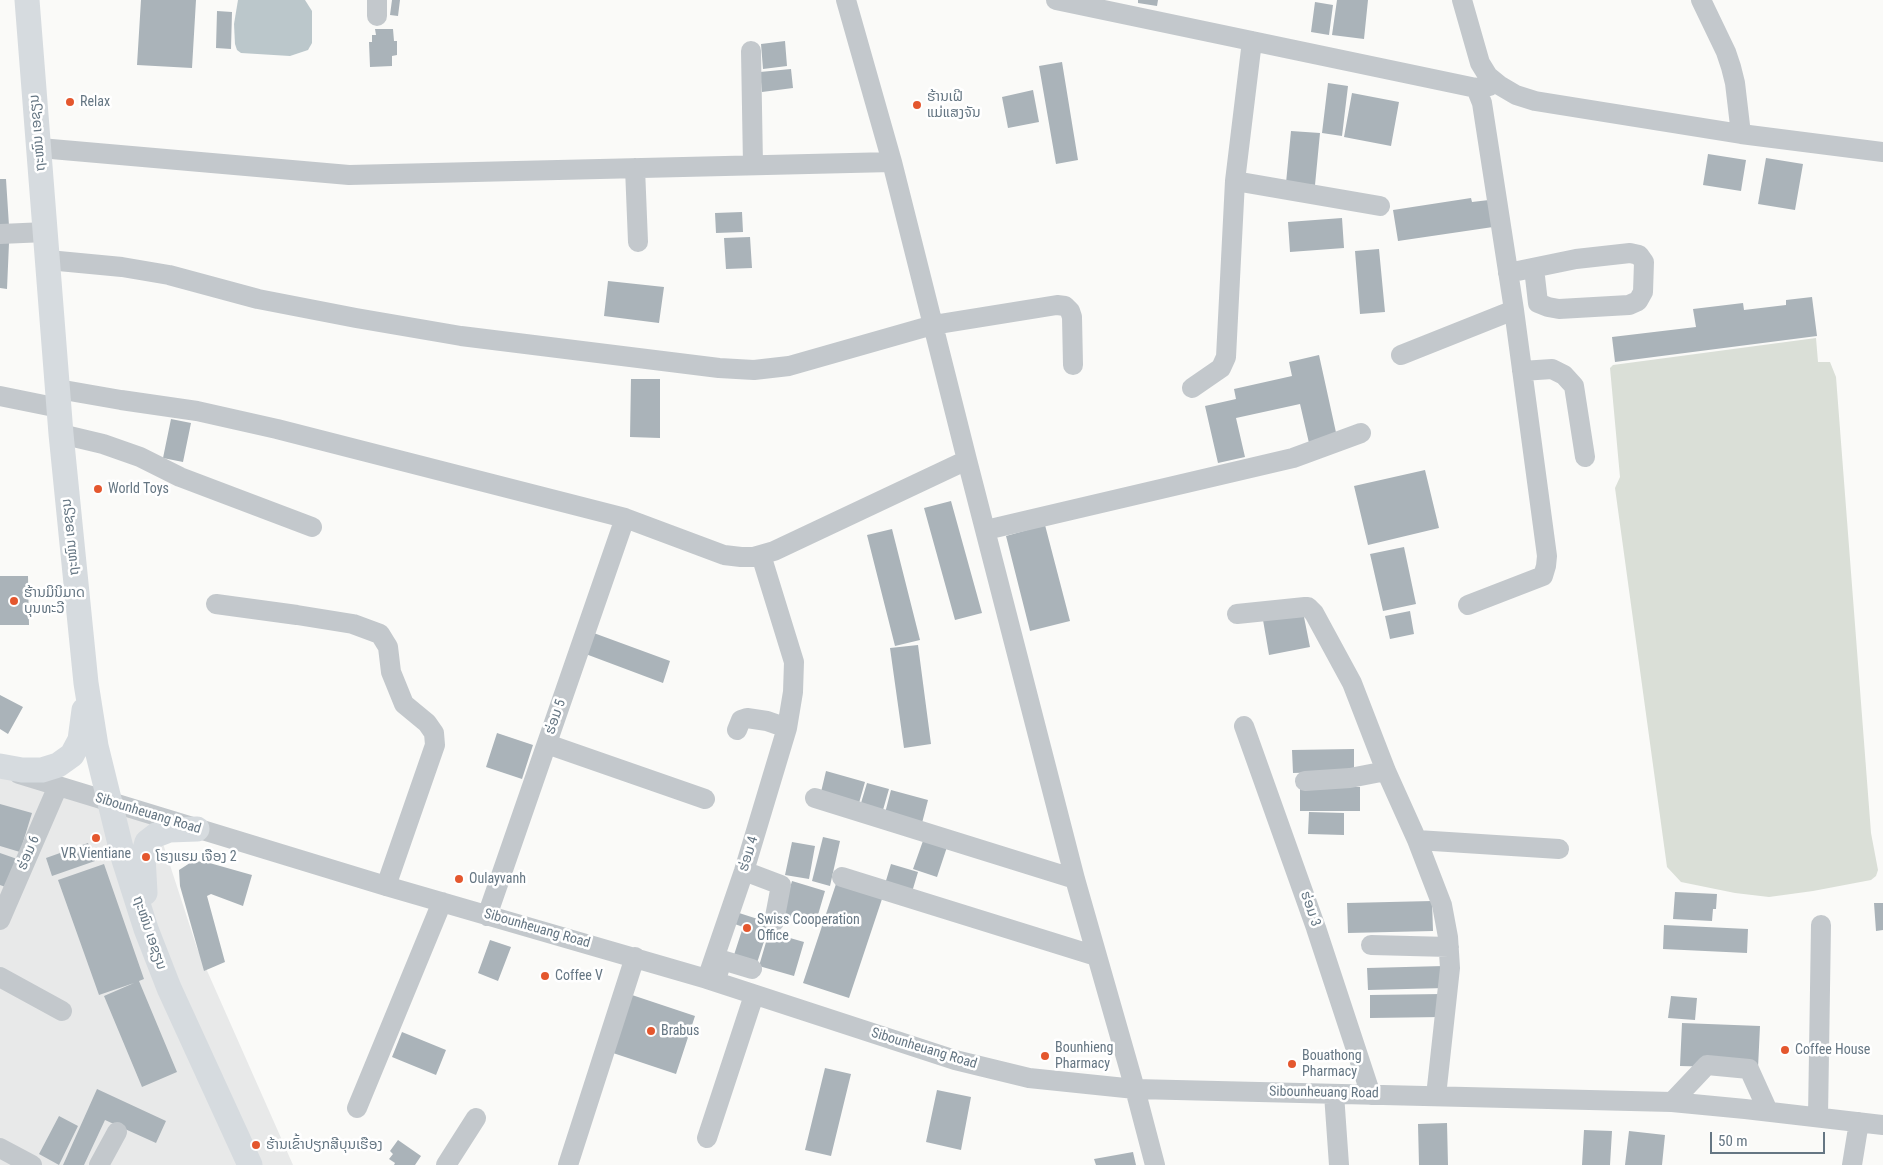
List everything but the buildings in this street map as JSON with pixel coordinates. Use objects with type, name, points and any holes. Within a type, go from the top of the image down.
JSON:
[{"type":"main road","name":"ຖະໜົນ ເອຊຽນ","points":[[27,0],[61,434],[86,683],[96,746],[124,860],[146,929],[169,988],[250,1165]]},
{"type":"main road","points":[[0,767],[42,770],[58,766],[72,754],[80,740],[84,720],[86,683]]},
{"type":"main road","points":[[146,929],[142,872],[143,856],[147,842],[156,835],[169,830],[197,829]]},
{"type":"street","points":[[846,0],[892,162],[1075,879],[1155,1165]]},
{"type":"street","points":[[1056,0],[1476,88],[1499,85]]},
{"type":"street","points":[[1462,0],[1480,64],[1488,76],[1516,95],[1535,101],[1741,134],[1883,152]]},
{"type":"street","points":[[1701,0],[1726,52],[1736,83],[1741,134]]},
{"type":"street","points":[[1192,388],[1224,364],[1235,181],[1252,42]]},
{"type":"street","points":[[751,51],[753,165]]},
{"type":"street","points":[[1468,605],[1542,576],[1547,556],[1514,310],[1482,103],[1476,88]]},
{"type":"street","points":[[40,148],[349,175],[892,162]]},
{"type":"street","points":[[635,168],[638,242]]},
{"type":"street","points":[[1235,181],[1380,206]]},
{"type":"street","points":[[0,234],[46,232]]},
{"type":"street","points":[[1508,273],[1576,259],[1630,253],[1639,255],[1644,262],[1643,292],[1638,302],[1629,305],[1559,309],[1548,307],[1538,303],[1534,268]]},
{"type":"street","points":[[48,260],[122,267],[169,275],[258,299],[461,336],[719,368],[754,370],[789,366],[933,325],[1057,305],[1065,306],[1070,311],[1072,317],[1073,365]]},
{"type":"street","points":[[1400,355],[1514,310]]},
{"type":"street","points":[[1522,371],[1552,369],[1564,375],[1574,386],[1585,457]]},
{"type":"street","points":[[0,396],[58,398],[206,413],[626,518],[724,555],[742,557],[761,555],[774,551],[967,460]]},
{"type":"street","points":[[986,530],[1293,458],[1361,433]]},
{"type":"street","points":[[61,434],[103,444],[140,457],[180,477],[312,527]]},
{"type":"street","name":"ຮ່ອມ 5","points":[[487,916],[626,518]]},
{"type":"street","name":"ຮ່ອມ 4","points":[[712,980],[787,728],[793,692],[794,662],[761,555]]},
{"type":"street","points":[[216,604],[297,614],[353,624],[380,634],[384,640],[388,647],[391,672],[404,704],[427,723],[434,733],[436,745],[386,886]]},
{"type":"street","points":[[1237,614],[1305,607],[1314,613],[1352,683],[1386,771],[1417,840],[1442,905],[1449,947],[1450,968],[1436,1096]]},
{"type":"street","points":[[737,730],[741,720],[747,718],[767,721],[787,728]]},
{"type":"street","name":"ຮ່ອມ 3","points":[[1244,726],[1316,928],[1371,1094]]},
{"type":"street","points":[[547,744],[705,799]]},
{"type":"street","name":"Sibounheuang Road","points":[[0,767],[386,886],[712,980],[955,1060],[1029,1078],[1135,1089],[1672,1102],[1883,1125]]},
{"type":"street","points":[[1305,781],[1350,778],[1386,771]]},
{"type":"street","name":"ຮ່ອມ 6","points":[[0,920],[58,786]]},
{"type":"street","points":[[815,798],[1075,879]]},
{"type":"street","points":[[1417,840],[1559,849]]},
{"type":"street","points":[[744,872],[781,885],[774,922]]},
{"type":"street","points":[[842,877],[1096,956]]},
{"type":"street","points":[[357,1108],[442,902]]},
{"type":"street","points":[[1818,1117],[1821,924]]},
{"type":"street","points":[[1372,945],[1449,947]]},
{"type":"street","points":[[568,1165],[635,957]]},
{"type":"street","points":[[712,980],[722,960],[752,969]]},
{"type":"street","points":[[0,977],[62,1011]]},
{"type":"street","points":[[707,1138],[754,995]]},
{"type":"street","points":[[1672,1102],[1707,1065],[1748,1069],[1768,1111]]},
{"type":"street","points":[[1334,1094],[1339,1165]]},
{"type":"street","points":[[446,1165],[476,1118]]},
{"type":"street","points":[[1852,1165],[1859,1122]]},
{"type":"street","points":[[99,1165],[117,1132]]},
{"type":"street","points":[[0,1148],[32,1165]]},
{"type":"shaded area","points":[[238,0],[305,0],[312,11],[312,43],[308,50],[290,56],[241,53],[237,50],[235,44],[234,24]]},
{"type":"shaded area","points":[[1816,338],[1818,362],[1830,362],[1836,377],[1871,833],[1878,870],[1876,876],[1871,880],[1769,897],[1735,893],[1681,882],[1667,867],[1615,488],[1620,477],[1610,368],[1613,365]]},
{"type":"shaded area","points":[[0,764],[154,816],[197,948],[293,1165],[0,1165]]},
{"type":"place","name":"Relax","points":[[70,102]]},
{"type":"place","name":"ຮ້ານເຝີ ແມ່ແສງຈັນ","points":[[917,105]]},
{"type":"place","name":"World Toys","points":[[98,489]]},
{"type":"place","name":"ຮ້ານມິນິມາດ ບຸນທະວີ","points":[[14,601]]},
{"type":"place","name":"VR Vientiane","points":[[96,838]]},
{"type":"place","name":"ໂຮງແຮມ ເຈືອງ 2","points":[[146,857]]},
{"type":"place","name":"Oulayvanh","points":[[459,879]]},
{"type":"place","name":"Swiss Cooperation Office","points":[[747,928]]},
{"type":"place","name":"Coffee V","points":[[545,976]]},
{"type":"place","name":"Brabus","points":[[651,1031]]},
{"type":"place","name":"Coffee House","points":[[1785,1050]]},
{"type":"place","name":"Bounhieng Pharmacy","points":[[1045,1056]]},
{"type":"place","name":"Bouathong Pharmacy","points":[[1292,1064]]},
{"type":"place","name":"ຮ້ານເຂົ້າປຽກສີບຸນເຮືອງ","points":[[256,1145]]}]
